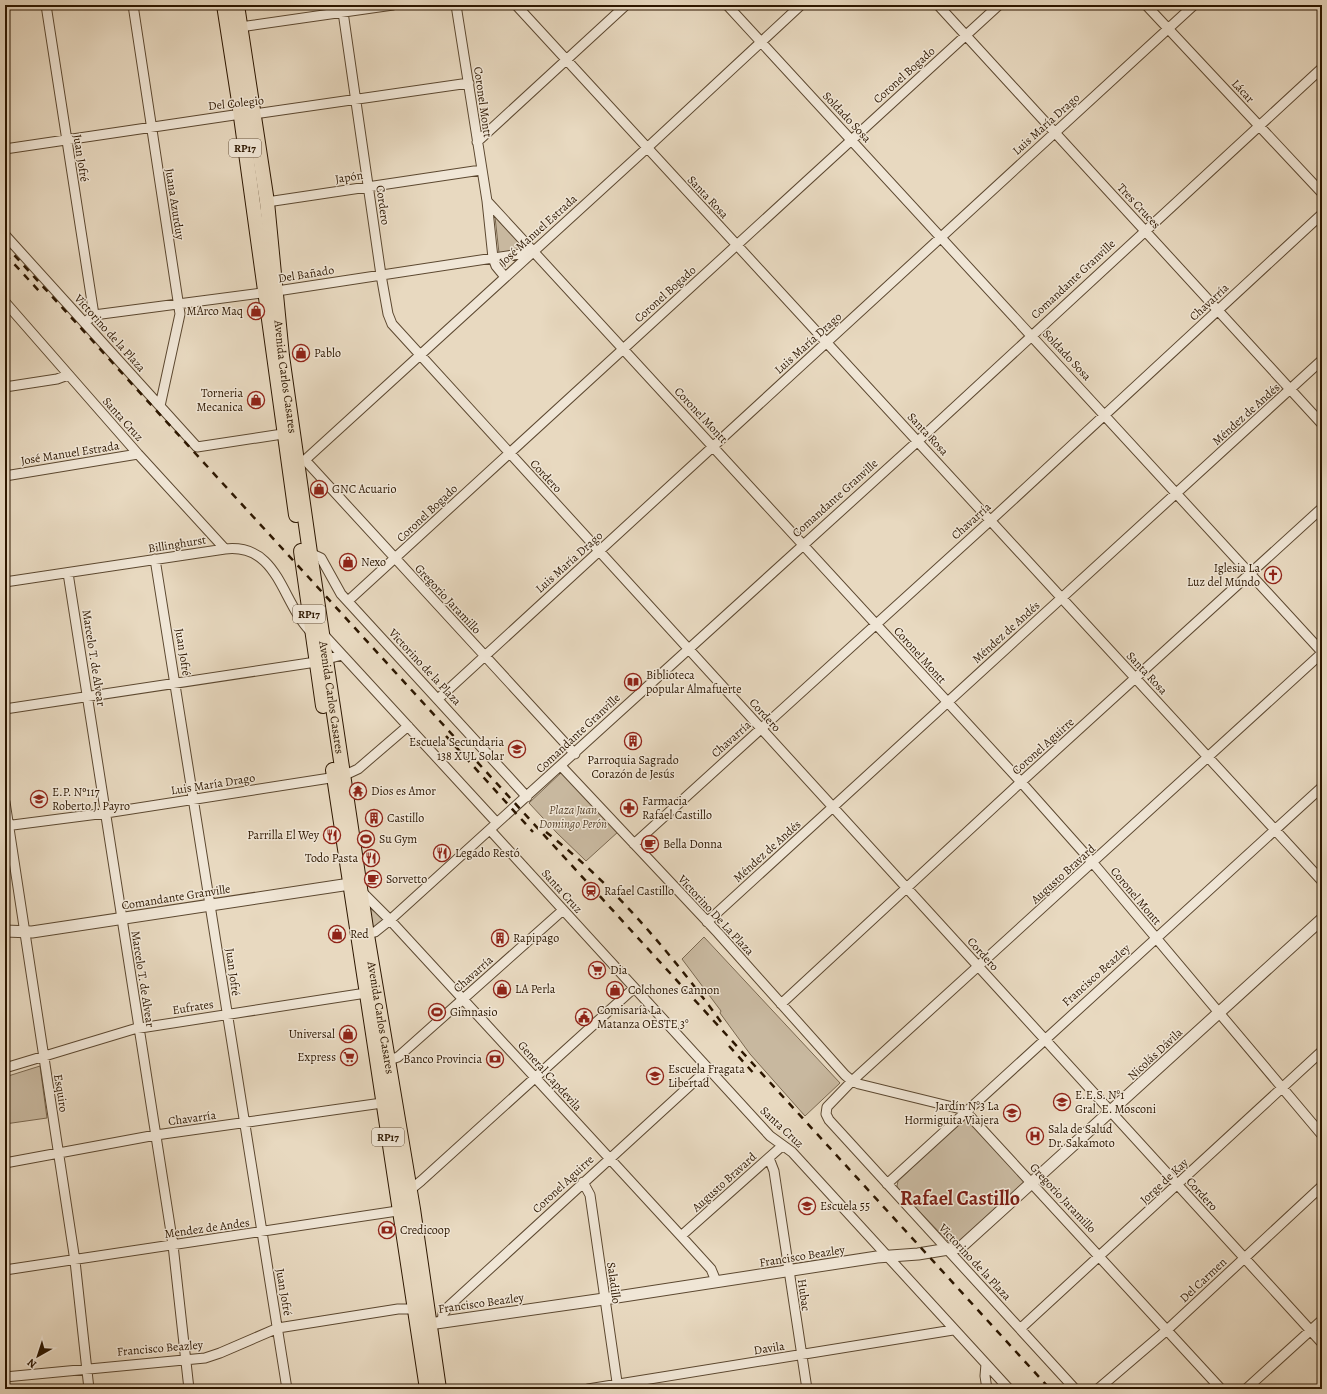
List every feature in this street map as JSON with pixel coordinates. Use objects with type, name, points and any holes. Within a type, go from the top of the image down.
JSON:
[{"type":"main road","name":"Avenida Carlos Casares","points":[[224,5],[267,202],[271,292]]},
{"type":"main road","name":"Avenida Carlos Casares","points":[[237,5],[247,114],[288,433],[297,462],[310,552],[318,634]]},
{"type":"main road","name":"Avenida Carlos Casares","points":[[297,462],[321,661],[362,935],[407,1210],[415,1309],[427,1389]]},
{"type":"main road","name":"Avenida Carlos Casares","points":[[362,935],[366,993],[382,1062],[382,1103],[404,1191]]},
{"type":"main road","name":"Avenida Carlos Casares","points":[[407,1210],[436,1323],[439,1389]]},
{"type":"street","name":"Juan Jofré","points":[[46,5],[94,315]]},
{"type":"street","name":"Juana Azurduy","points":[[133,5],[179,305],[179,320],[160,406]]},
{"type":"street","points":[[240,27],[342,9],[393,5]]},
{"type":"street","name":"Coronel Montt","points":[[456,5],[487,201],[493,258],[496,266],[505,276]]},
{"type":"street","name":"Santa Rosa","points":[[516,5],[1322,881]]},
{"type":"street","points":[[477,142],[626,5]]},
{"type":"street","name":"Soldado Sosa","points":[[727,5],[1105,414],[1322,653]]},
{"type":"street","name":"José Manuel Estrada","points":[[297,462],[533,252],[801,5]]},
{"type":"street","name":"Tres Cruces","points":[[938,5],[1322,424]]},
{"type":"street","name":"Coronel Bogado","points":[[348,601],[622,348],[737,245],[999,5]]},
{"type":"street","name":"Lácar","points":[[1146,5],[1322,193]]},
{"type":"street","name":"Luis María Drago","points":[[438,699],[1194,5]]},
{"type":"street","name":"Cordero","points":[[342,9],[381,275],[389,319],[419,355],[600,551],[1322,1343]]},
{"type":"street","name":"Comandante Granville","points":[[362,935],[375,932],[390,920],[575,754],[688,648],[918,441],[1322,68]]},
{"type":"street","name":"Del Colegio","points":[[5,149],[151,126],[469,83]]},
{"type":"street","name":"Japón","points":[[267,202],[481,170]]},
{"type":"street","name":"Coronel Montt","points":[[487,201],[713,445],[947,703],[1021,782],[1093,863],[1322,1135]]},
{"type":"street","name":"Chavarría","points":[[634,844],[875,623],[991,520],[1322,214]]},
{"type":"street","name":"Victorino de la Plaza","points":[[5,235],[197,447],[288,433]]},
{"type":"street","name":"Del Bañado","points":[[94,315],[271,292],[533,252]]},
{"type":"street","name":"Santa Cruz","points":[[5,302],[138,454],[225,549]]},
{"type":"street","points":[[85,322],[94,315]]},
{"type":"street","name":"Méndez de Andés","points":[[707,922],[1322,360]]},
{"type":"street","points":[[5,387],[57,379],[68,375]]},
{"type":"street","name":"José Manuel Estrada","points":[[5,476],[138,454]]},
{"type":"street","name":"Gregorio Jaramillo","points":[[297,462],[394,559],[575,754]]},
{"type":"street","name":"Coronel Aguirre","points":[[781,1004],[1021,782],[1136,679],[1322,508]]},
{"type":"street","name":"Billinghurst","points":[[5,582],[225,549],[243,548],[265,561],[302,621],[318,634]]},
{"type":"street","name":"Victorino de la Plaza","points":[[310,552],[321,558],[341,594],[527,797]]},
{"type":"street","name":"Juan Jofré","points":[[156,559],[287,1389]]},
{"type":"street","name":"Marcelo T. de Alvear","points":[[68,573],[173,1245],[188,1389]]},
{"type":"street","points":[[318,634],[342,655],[498,823]]},
{"type":"street","name":"Augusto Bravard","points":[[826,1114],[829,1103],[852,1081],[979,967],[1322,653]]},
{"type":"street","points":[[5,709],[88,698],[321,661],[342,655]]},
{"type":"street","name":"Luis María Drago","points":[[7,827],[339,777],[358,769],[408,726]]},
{"type":"street","name":"Victorino De La Plaza","points":[[561,766],[707,922],[852,1081]]},
{"type":"street","name":"Francisco Beazley","points":[[887,1184],[1044,1039],[1322,787]]},
{"type":"street","name":"Esquiro","points":[[5,802],[7,827],[25,932],[75,1261],[89,1389]]},
{"type":"street","name":"Santa Cruz","points":[[490,830],[770,1136],[792,1152],[1008,1389]]},
{"type":"street","name":"Comandante Granville","points":[[5,932],[25,932],[211,905],[355,888]]},
{"type":"street","name":"General Capdevila","points":[[355,888],[390,920],[681,1236],[711,1269],[716,1281]]},
{"type":"street","name":"Chavarría","points":[[382,1062],[398,1057],[563,910]]},
{"type":"street","name":"Nicolás Dávila","points":[[948,1250],[961,1247],[966,1244],[1322,919]]},
{"type":"street","points":[[404,1191],[535,1078],[633,988]]},
{"type":"street","name":"Eufrates","points":[[5,1068],[139,1028],[227,1013],[366,993]]},
{"type":"street","name":"Jorge de Kay","points":[[1021,1328],[1322,1051]]},
{"type":"street","name":"Coronel Aguirre","points":[[436,1323],[449,1306],[708,1069]]},
{"type":"street","name":"Gregorio Jaramillo","points":[[852,1081],[961,1109],[966,1112],[1222,1389]]},
{"type":"street","name":"Chavarría","points":[[5,1164],[156,1135],[382,1103]]},
{"type":"street","name":"Victorino de la Plaza","points":[[826,1114],[829,1120],[1021,1328],[1075,1389]]},
{"type":"street","name":"Augusto Bravard","points":[[681,1236],[782,1146]]},
{"type":"street","name":"Hubac","points":[[769,1158],[774,1171],[807,1389]]},
{"type":"street","name":"Saladillo","points":[[583,1182],[590,1195],[618,1387]]},
{"type":"street","name":"Del Carmen","points":[[1098,1389],[1167,1330],[1322,1186]]},
{"type":"street","name":"Mendez de Andes","points":[[5,1270],[75,1261],[407,1210]]},
{"type":"street","name":"Francisco Beazley","points":[[5,1377],[212,1356],[278,1328],[398,1310],[415,1309],[436,1323],[887,1256],[948,1250]]},
{"type":"street","points":[[1246,1389],[1322,1320]]},
{"type":"street","name":"Davila","points":[[588,1389],[618,1387],[953,1330]]},
{"type":"street","points":[[986,1364],[987,1389]]},
{"type":"green space","points":[[495,217],[525,248],[499,253]]},
{"type":"green space","name":"Plaza Juan Domingo Perón","points":[[563,771],[619,831],[586,861],[529,803]]},
{"type":"green space","points":[[371,909],[383,918],[383,920],[375,927],[372,926],[368,913]]},
{"type":"green space","points":[[704,937],[840,1083],[805,1116],[750,1054],[720,1013],[721,1011],[682,959]]},
{"type":"green space","points":[[40,1066],[47,1118],[5,1124],[5,1077]]},
{"type":"green space","points":[[968,1119],[1026,1183],[963,1242],[951,1244],[899,1191],[897,1186],[898,1181],[963,1120]]},
{"type":"railway","points":[[5,245],[1050,1389]]},
{"type":"railway","points":[[5,254],[40,292]]},
{"type":"railway","points":[[446,736],[533,832]]},
{"type":"railway","points":[[546,832],[596,875],[642,923],[705,1000],[724,1026]]},
{"type":"railway","points":[[729,1046],[757,1077]]},
{"type":"place","name":"MArco Maq","points":[[256,311]]},
{"type":"place","name":"Pablo","points":[[301,353]]},
{"type":"place","name":"Torneria Mecanica","points":[[256,400]]},
{"type":"place","name":"GNC Acuario","points":[[319,489]]},
{"type":"place","name":"Nexo","points":[[348,562]]},
{"type":"place","name":"Iglesia La Luz del Mundo","points":[[1273,575]]},
{"type":"place","name":"Biblioteca popular Almafuerte","points":[[633,682]]},
{"type":"place","name":"Parroquia Sagrado Corazón de Jesús","points":[[633,741]]},
{"type":"place","name":"Escuela Secundaria 138 XUL Solar","points":[[517,749]]},
{"type":"place","name":"Dios es Amor","points":[[358,791]]},
{"type":"place","name":"E.P. Nº117 Roberto J. Payro","points":[[39,799]]},
{"type":"place","name":"Farmacia Rafael Castillo","points":[[629,808]]},
{"type":"place","name":"Castillo","points":[[374,818]]},
{"type":"place","name":"Parrilla El Wey","points":[[332,835]]},
{"type":"place","name":"Su Gym","points":[[366,839]]},
{"type":"place","name":"Bella Donna","points":[[650,844]]},
{"type":"place","name":"Legado Restó","points":[[442,853]]},
{"type":"place","name":"Todo Pasta","points":[[371,858]]},
{"type":"place","name":"Sorvetto","points":[[373,879]]},
{"type":"place","name":"Rafael Castillo","points":[[591,891]]},
{"type":"place","name":"Red","points":[[337,934]]},
{"type":"place","name":"Rapipago","points":[[500,938]]},
{"type":"place","name":"Dia","points":[[597,970]]},
{"type":"place","name":"LA Perla","points":[[502,989]]},
{"type":"place","name":"Colchones Cannon","points":[[615,990]]},
{"type":"place","name":"Gimnasio","points":[[437,1012]]},
{"type":"place","name":"Comisaría La Matanza OESTE 3°","points":[[584,1017]]},
{"type":"place","name":"Universal","points":[[348,1034]]},
{"type":"place","name":"Express","points":[[349,1057]]},
{"type":"place","name":"Banco Provincia","points":[[495,1059]]},
{"type":"place","name":"Escuela Fragata Libertad","points":[[655,1076]]},
{"type":"place","name":"E.E.S. N°1 Gral. E. Mosconi","points":[[1062,1102]]},
{"type":"place","name":"Jardín N°3 La Hormiguita Viajera","points":[[1012,1113]]},
{"type":"place","name":"Sala de Salud Dr. Sakamoto","points":[[1035,1136]]},
{"type":"place","name":"Escuela 55","points":[[807,1206]]},
{"type":"place","name":"Credicoop","points":[[387,1230]]},
{"type":"district","name":"Rafael Castillo","points":[[960,1198]]}]
